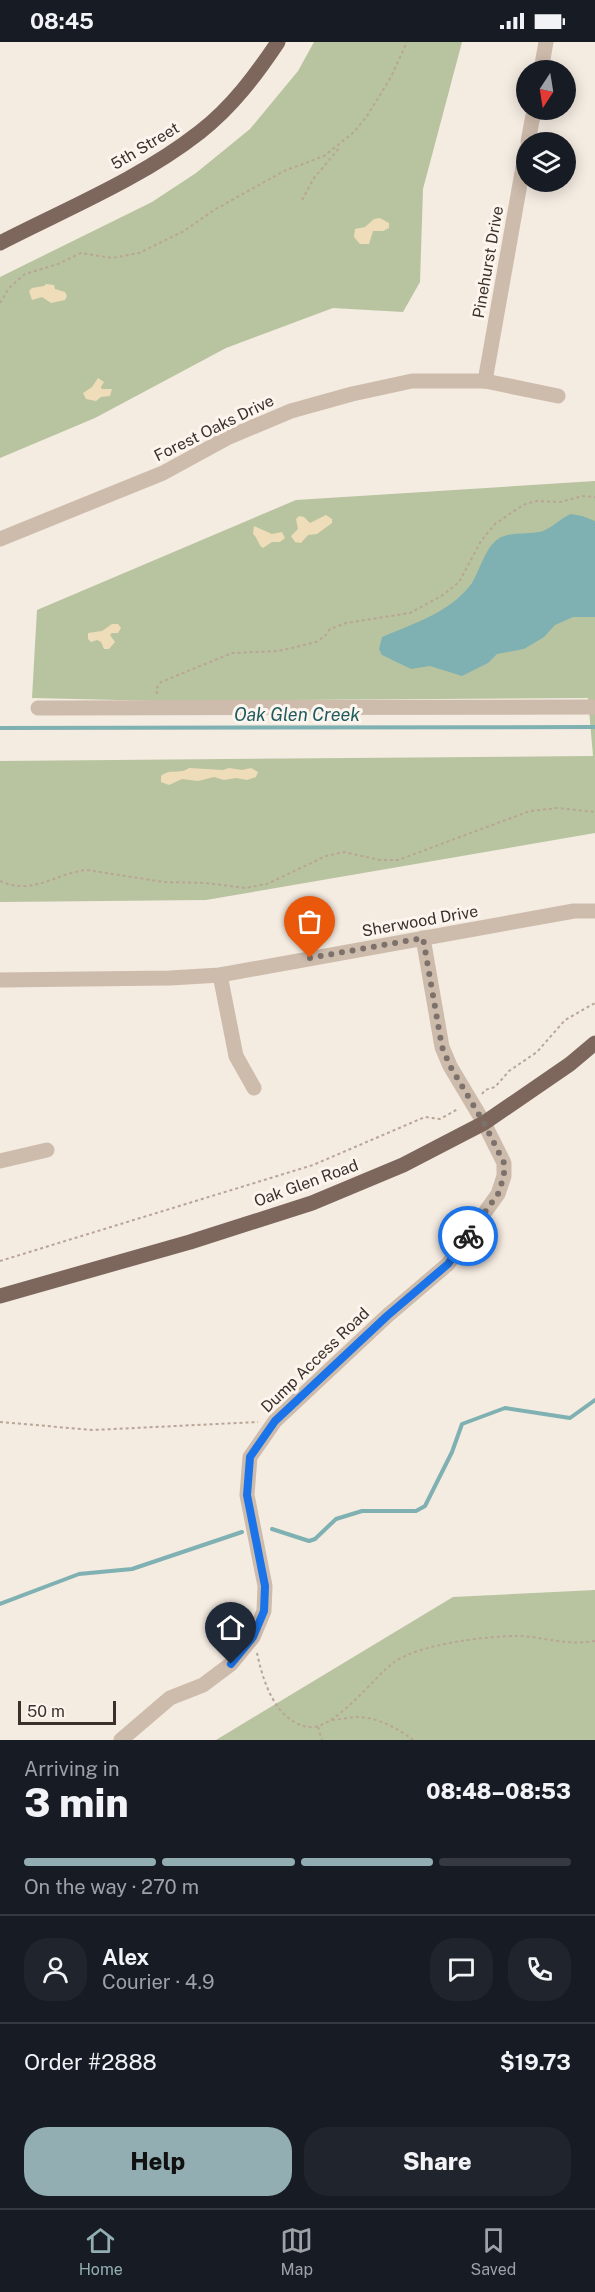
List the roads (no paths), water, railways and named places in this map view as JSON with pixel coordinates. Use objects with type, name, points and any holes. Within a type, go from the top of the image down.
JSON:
[{"type":"main road","name":"5th Street","points":[[0,243],[152,166],[202,131],[234,101],[259,72],[278,42]]},
{"type":"main road","name":"Oak Glen Road","points":[[0,1296],[190,1242],[312,1203],[403,1165],[484,1123],[570,1064],[595,1043]]},
{"type":"street","points":[[543,60],[546,42]]},
{"type":"street","name":"Pinehurst Drive","points":[[485,381],[519,192]]},
{"type":"street","name":"Forest Oaks Drive","points":[[0,539],[163,473],[229,437],[291,411],[352,394],[412,381],[485,381],[558,396]]},
{"type":"street","points":[[38,708],[595,706]]},
{"type":"street","name":"Sherwood Drive","points":[[0,980],[170,978],[220,975],[574,911],[595,911]]},
{"type":"street","name":"Dump Access Road","points":[[121,1740],[170,1698],[204,1685],[231,1664],[253,1637],[264,1611],[265,1586],[247,1495],[250,1457],[275,1421],[387,1316],[448,1264],[498,1194],[504,1176],[504,1163],[484,1123],[450,1066],[442,1047],[423,938]]},
{"type":"street","points":[[220,975],[236,1056],[254,1088]]},
{"type":"street","points":[[0,1161],[47,1150]]},
{"type":"water","points":[[571,514],[595,521],[595,617],[573,617],[555,625],[544,637],[524,649],[497,654],[488,663],[462,676],[430,666],[411,669],[382,655],[379,649],[382,637],[431,616],[463,593],[472,583],[490,548],[498,539],[508,535],[543,531]]},
{"type":"waterway","name":"Oak Glen Creek","points":[[0,728],[595,727]]},
{"type":"waterway","points":[[272,1529],[309,1541],[315,1539],[336,1519],[362,1511],[416,1511],[425,1506],[452,1452],[462,1424],[505,1408],[570,1418],[595,1400]]},
{"type":"waterway","points":[[0,1604],[79,1574],[132,1569],[242,1532]]}]
